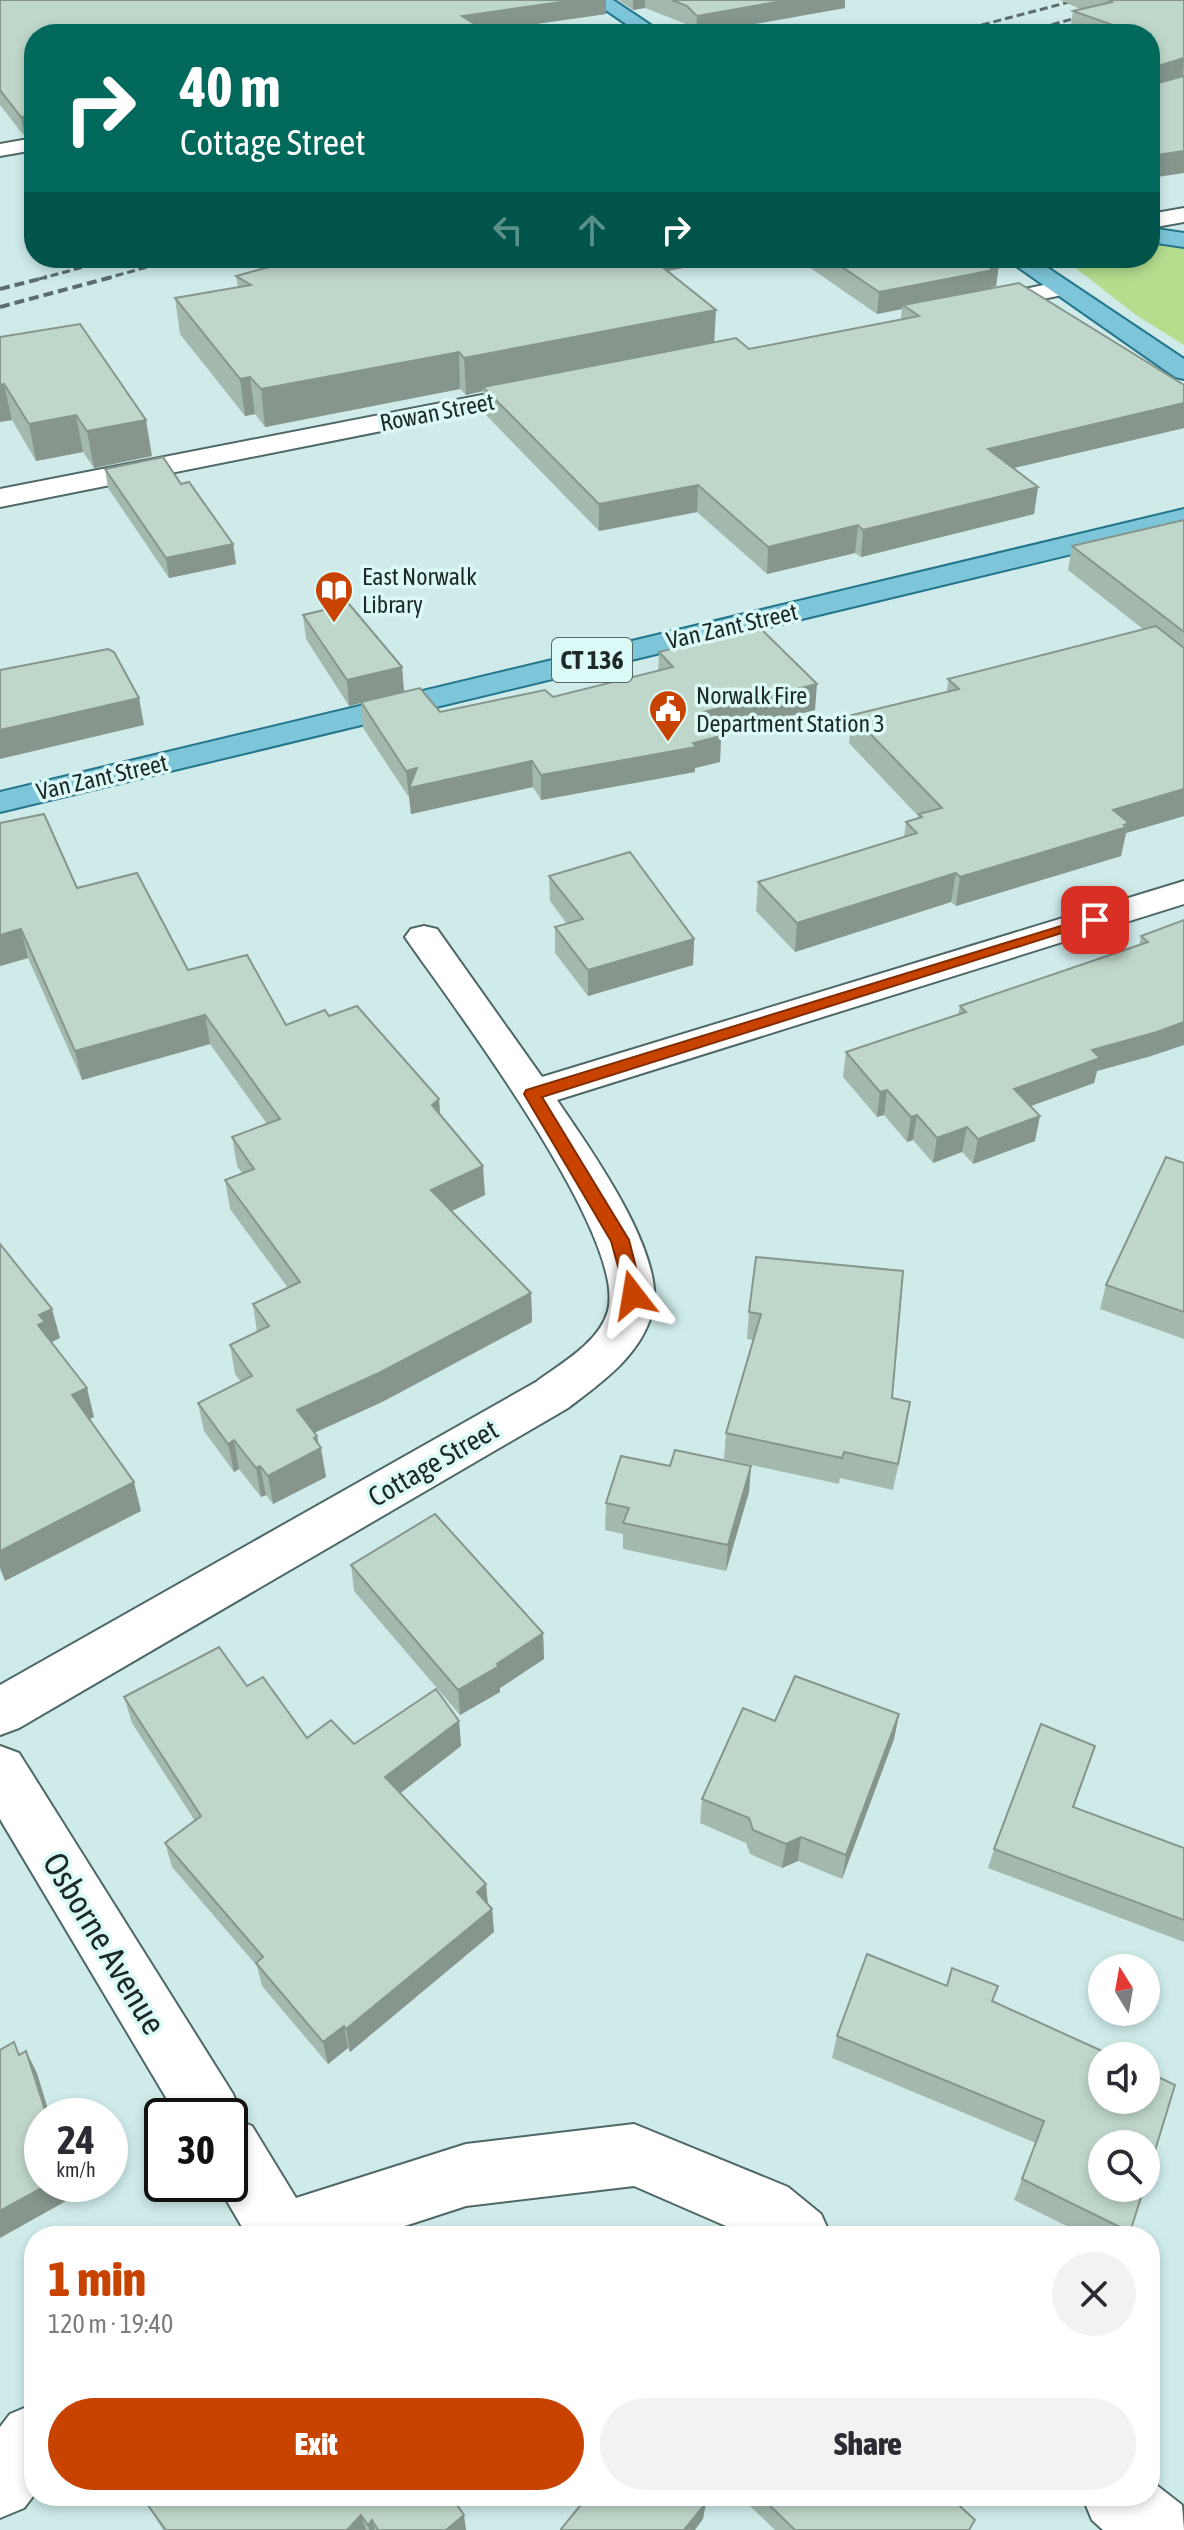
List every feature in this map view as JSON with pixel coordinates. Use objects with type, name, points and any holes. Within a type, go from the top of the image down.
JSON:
[{"type":"main road","points":[[600,0],[638,24]]},
{"type":"main road","points":[[1160,236],[1184,240]]},
{"type":"main road","points":[[1032,268],[1184,371]]},
{"type":"main road","points":[[1052,268],[1063,288]]},
{"type":"main road","name":"Van Zant Street","points":[[0,802],[1184,518]]},
{"type":"street","points":[[0,150],[24,146]]},
{"type":"street","points":[[1160,219],[1184,215]]},
{"type":"street","points":[[959,309],[1063,288]]},
{"type":"street","name":"Rowan Street","points":[[0,498],[564,387]]},
{"type":"street","points":[[532,1094],[1184,892]]},
{"type":"street","name":"Cottage Street","points":[[0,1712],[552,1395],[620,1340],[633,1295],[620,1240],[532,1094],[424,937]]},
{"type":"street","name":"Osborne Avenue","points":[[0,1770],[200,2098]]},
{"type":"street","points":[[303,2226],[466,2175],[634,2155],[766,2209],[787,2226]]},
{"type":"street","points":[[248,2180],[274,2226]]},
{"type":"street","points":[[0,2484],[24,2452]]},
{"type":"street","points":[[1128,2506],[1157,2530]]},
{"type":"green space","points":[[1160,244],[1184,248],[1184,345],[1136,315],[1075,268],[1160,268]]},
{"type":"building","points":[[0,0],[575,0],[462,16],[475,24],[24,24],[24,117],[21,117],[0,90]]},
{"type":"building","points":[[672,0],[788,0],[697,16],[687,6]]},
{"type":"building","points":[[1109,0],[1184,0],[1184,58],[1160,65],[1160,24],[1110,24],[1073,11],[1112,2]]},
{"type":"building","points":[[1184,76],[1184,151],[1160,155],[1160,83]]},
{"type":"building","points":[[265,268],[664,268],[716,310],[464,358],[459,352],[261,389],[250,377],[240,379],[175,298],[251,285],[236,276]]},
{"type":"building","points":[[844,268],[994,270],[879,292]]},
{"type":"building","points":[[1019,283],[1184,385],[1184,403],[988,449],[1038,487],[863,530],[858,525],[768,547],[698,485],[599,504],[483,387],[736,338],[749,349],[919,316],[903,305]]},
{"type":"building","points":[[80,324],[146,420],[87,431],[76,415],[29,424],[4,384],[0,385],[0,337]]},
{"type":"building","points":[[163,457],[181,484],[189,482],[233,544],[166,558],[105,469]]},
{"type":"building","points":[[1184,520],[1184,632],[1072,546]]},
{"type":"building","points":[[349,604],[402,667],[347,680],[303,615]]},
{"type":"building","points":[[1156,626],[1184,648],[1184,789],[1113,810],[1129,823],[1124,825],[1127,827],[960,877],[956,873],[797,923],[758,882],[917,833],[906,822],[922,817],[919,814],[942,808],[852,715],[959,689],[948,679]]},
{"type":"building","points":[[759,627],[817,684],[699,713],[721,736],[693,743],[696,747],[541,775],[532,761],[409,788],[417,768],[406,771],[361,702],[420,688],[440,712],[545,690],[553,697],[673,667],[659,652]]},
{"type":"building","points":[[108,649],[114,652],[139,698],[0,730],[0,670]]},
{"type":"building","points":[[44,814],[77,888],[137,873],[188,970],[247,955],[286,1025],[325,1010],[329,1016],[357,1006],[439,1099],[432,1105],[483,1166],[431,1190],[531,1293],[379,1373],[297,1410],[317,1436],[314,1438],[321,1448],[268,1476],[260,1466],[256,1468],[234,1440],[228,1444],[198,1403],[252,1376],[230,1345],[269,1326],[253,1304],[300,1282],[225,1180],[254,1169],[232,1137],[280,1119],[205,1015],[75,1051],[21,929],[0,935],[0,823]]},
{"type":"building","points":[[630,852],[694,939],[588,970],[555,927],[583,919],[549,876]]},
{"type":"building","points":[[1184,920],[1184,1022],[1092,1050],[1100,1058],[1014,1089],[1040,1116],[978,1139],[967,1127],[937,1138],[917,1115],[911,1117],[887,1090],[880,1092],[846,1052],[966,1012],[960,1006],[1148,942],[1141,936]]},
{"type":"building","points":[[1166,1157],[1184,1163],[1184,1312],[1106,1285]]},
{"type":"building","points":[[0,1244],[52,1309],[39,1315],[45,1322],[38,1325],[87,1388],[72,1395],[134,1482],[0,1551]]},
{"type":"building","points":[[756,1257],[903,1271],[892,1398],[910,1402],[898,1464],[844,1452],[842,1458],[726,1433],[761,1314],[749,1312]]},
{"type":"building","points":[[675,1450],[751,1466],[728,1545],[623,1523],[629,1508],[606,1503],[621,1456],[670,1466]]},
{"type":"building","points":[[435,1514],[543,1633],[497,1664],[499,1666],[458,1690],[351,1565]]},
{"type":"building","points":[[219,1647],[247,1686],[263,1677],[307,1738],[331,1720],[354,1744],[436,1689],[459,1721],[385,1777],[486,1884],[477,1892],[492,1909],[346,2029],[344,2026],[323,2042],[256,1963],[263,1957],[165,1843],[201,1816],[124,1697]]},
{"type":"building","points":[[795,1676],[899,1714],[846,1855],[801,1837],[786,1844],[753,1830],[749,1818],[702,1799],[743,1708],[775,1721]]},
{"type":"building","points":[[1041,1724],[1095,1746],[1073,1807],[1184,1848],[1184,1920],[994,1849]]},
{"type":"building","points":[[867,1954],[947,1986],[952,1968],[998,1986],[992,2001],[1088,2045],[1088,2114],[1160,2114],[1160,2078],[1175,2085],[1160,2134],[1160,2130],[1088,2130],[1088,2202],[1140,2202],[1132,2226],[1118,2226],[1022,2179],[1044,2121],[837,2036]]},
{"type":"building","points":[[14,2042],[19,2055],[26,2051],[41,2098],[24,2098],[24,2198],[0,2211],[0,2050]]},
{"type":"building","points":[[148,2506],[458,2506],[464,2515],[446,2530],[378,2530],[372,2520],[368,2525],[361,2515],[347,2530],[166,2530]]},
{"type":"building","points":[[580,2506],[704,2506],[684,2530],[561,2529]]},
{"type":"building","points":[[770,2506],[960,2506],[975,2520],[969,2530],[795,2530]]},
{"type":"railway","points":[[985,24],[1077,0]]},
{"type":"railway","points":[[1054,24],[1091,14]]},
{"type":"railway","points":[[39,279],[80,268]]},
{"type":"railway","points":[[104,279],[144,268]]},
{"type":"railway","points":[[0,289],[47,277]]},
{"type":"railway","points":[[0,307],[112,277]]},
{"type":"place","name":"East Norwalk Library","points":[[334,624]]},
{"type":"place","name":"Norwalk Fire Department Station 3","points":[[668,743]]},
{"type":"route","points":[[633,1295],[620,1240],[532,1094],[1095,920]]}]
